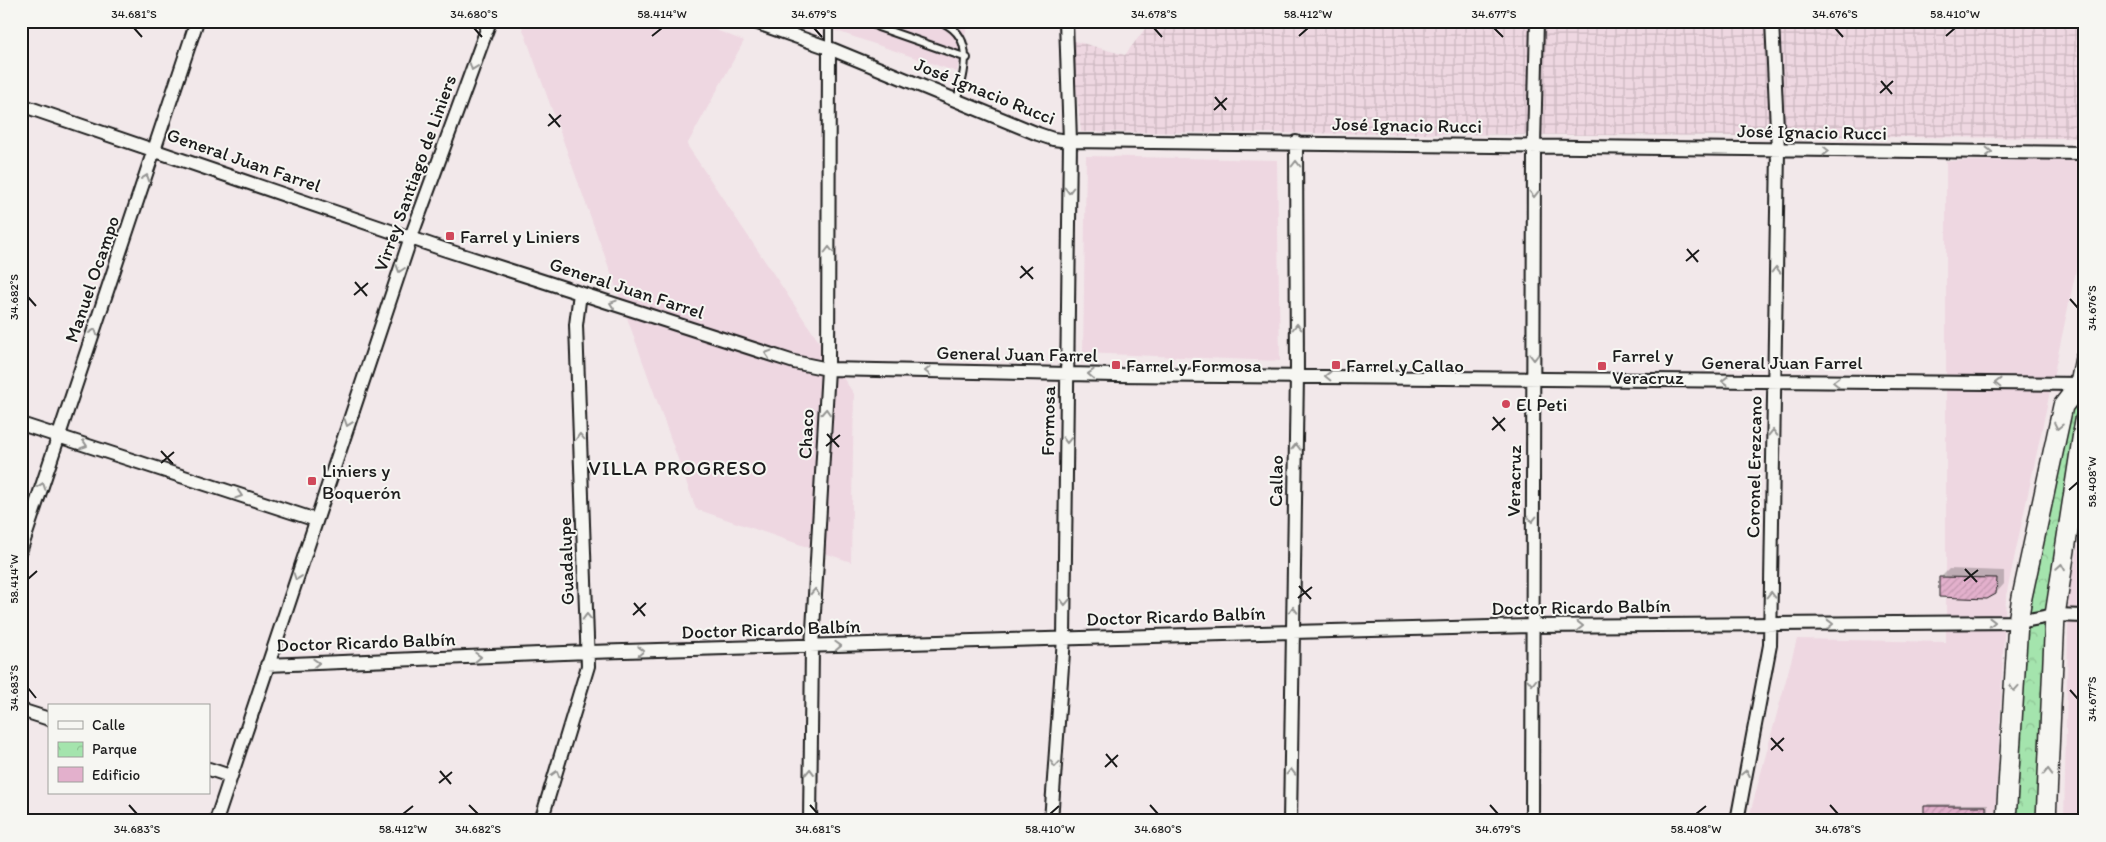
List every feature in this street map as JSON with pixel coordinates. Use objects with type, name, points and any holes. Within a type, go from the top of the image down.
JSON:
[{"type":"main road","points":[[2006,821],[2018,622],[2063,406],[2083,389],[2085,358]]},
{"type":"main road","points":[[2046,821],[2055,615],[2085,420]]},
{"type":"street","name":"Manuel Ocampo","points":[[21,549],[156,149],[197,21]]},
{"type":"street","name":"Virrey Santiago de Liniers","points":[[216,821],[411,237],[490,21]]},
{"type":"street","name":"José Ignacio Rucci","points":[[752,21],[829,48],[1045,137],[1070,141],[1296,142],[2085,153]]},
{"type":"street","name":"Formosa","points":[[1051,821],[1064,638],[1070,141],[1066,21]]},
{"type":"street","name":"Veracruz","points":[[1532,821],[1531,626],[1534,146],[1537,21]]},
{"type":"street","name":"Coronel Erezcano","points":[[1737,821],[1770,645],[1771,625],[1778,150],[1772,21]]},
{"type":"street","name":"Chaco","points":[[810,821],[812,647],[828,369],[829,48]]},
{"type":"street","name":"General Juan Farrel","points":[[21,105],[580,293],[794,362],[828,369],[1774,381],[2083,389]]},
{"type":"street","name":"Callao","points":[[1290,821],[1297,376],[1296,142]]},
{"type":"street","name":"Guadalupe","points":[[542,821],[586,676],[589,652],[576,325],[580,293]]},
{"type":"street","points":[[21,424],[316,520]]},
{"type":"street","name":"Doctor Ricardo Balbín","points":[[267,665],[589,652],[812,647],[1064,638],[1531,626],[2018,622],[2055,615],[2085,616]]},
{"type":"street","points":[[21,710],[48,719]]},
{"type":"street","points":[[210,769],[230,776]]},
{"type":"lane","points":[[829,21],[829,48]]},
{"type":"lane","points":[[868,21],[878,27],[967,58]]},
{"type":"lane","points":[[939,21],[955,31],[960,38],[967,58],[956,101]]},
{"type":"shaded area","points":[[520,21],[693,21],[744,41],[687,145],[854,394],[851,562],[696,509]]},
{"type":"shaded area","points":[[807,21],[968,21],[957,72]]},
{"type":"shaded area","points":[[1151,21],[2085,21],[2085,138],[1081,132],[1071,40],[1125,55]]},
{"type":"shaded area","points":[[1086,156],[1277,160],[1280,361],[1083,353]]},
{"type":"shaded area","points":[[2085,160],[2085,229],[2006,596],[1995,821],[1748,821],[1797,639],[1946,642],[1946,161]]},
{"type":"shaded area","points":[[2085,516],[2085,821],[2064,821],[2069,591]]},
{"type":"green space","points":[[2080,384],[2085,399],[2085,420],[2057,595],[2046,821],[2006,821],[2018,622],[2063,406]]},
{"type":"building","points":[[1939,577],[1997,578],[1996,594],[1987,599],[1939,597]]},
{"type":"building","points":[[1924,806],[1986,806],[1986,821],[1924,821]]},
{"type":"place","name":"Farrel y Liniers","points":[[450,236]]},
{"type":"place","name":"Farrel y Formosa","points":[[1116,365]]},
{"type":"place","name":"Farrel y Callao","points":[[1336,365]]},
{"type":"place","name":"Farrel y Veracruz","points":[[1602,366]]},
{"type":"place","name":"El Peti","points":[[1506,404]]},
{"type":"place","name":"Liniers y Boquerón","points":[[312,481]]},
{"type":"district","name":"VILLA PROGRESO","points":[[678,467]]}]
